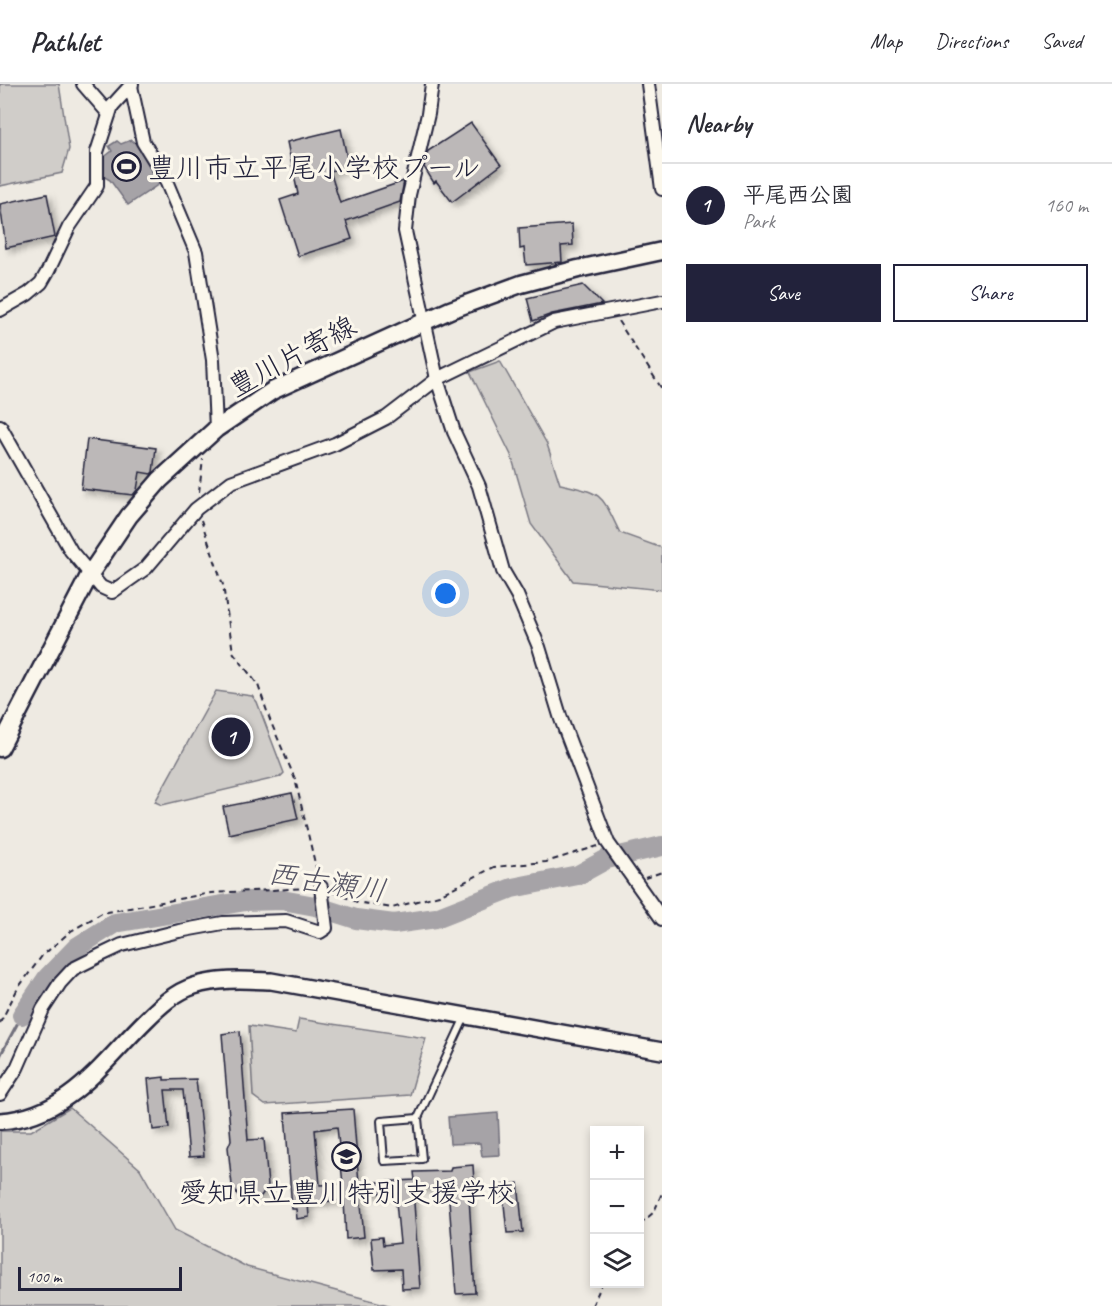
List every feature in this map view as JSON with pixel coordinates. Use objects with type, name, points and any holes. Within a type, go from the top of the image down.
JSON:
[{"type":"main road","name":"豊川片寄線","points":[[3,737],[90,574],[129,516],[160,480],[216,429],[272,391],[423,321],[521,284],[662,251]]},
{"type":"street","points":[[82,84],[109,114]]},
{"type":"street","points":[[432,84],[405,231],[437,379],[454,432],[479,486],[503,571],[517,595],[539,647],[561,719],[609,843],[662,919]]},
{"type":"street","points":[[648,84],[662,189]]},
{"type":"street","points":[[0,310],[28,294],[41,283],[69,227],[98,186],[97,152],[112,105],[132,85]]},
{"type":"street","points":[[132,85],[143,142],[164,176],[196,252],[213,360],[216,429]]},
{"type":"street","points":[[0,426],[71,551],[101,587],[112,592],[146,568],[196,509],[231,482],[336,444],[386,418],[437,379],[554,322],[662,301]]},
{"type":"street","points":[[0,1094],[17,1068],[43,1009],[73,969],[122,945],[224,923],[286,921],[320,932],[326,928],[321,887]]},
{"type":"street","points":[[0,1120],[18,1120],[43,1112],[69,1096],[91,1079],[165,1001],[192,986],[224,980],[271,981],[662,1051]]},
{"type":"lane","points":[[418,1118],[381,1121],[384,1161],[422,1159],[418,1118],[465,1017]]},
{"type":"path","points":[[611,310],[662,389]]},
{"type":"path","points":[[198,444],[203,458],[196,509],[205,527],[224,585],[233,652],[258,685],[294,779],[321,887]]},
{"type":"path","points":[[0,1023],[18,988],[42,956],[70,931],[102,913],[211,893],[321,887],[357,902],[392,908],[439,895],[494,867],[546,862],[609,843]]},
{"type":"path","points":[[636,882],[662,872]]},
{"type":"path","points":[[644,1220],[654,1212],[662,1193]]},
{"type":"path","points":[[592,1306],[600,1288]]},
{"type":"shaded area","points":[[0,84],[59,84],[69,149],[62,173],[0,186]]},
{"type":"shaded area","name":"豊川市立平尾小学校プール","points":[[131,140],[162,182],[128,205],[110,180],[103,176],[103,158],[112,151],[109,146],[117,141],[121,144]]},
{"type":"shaded area","points":[[500,361],[547,444],[560,484],[593,493],[604,502],[620,533],[662,548],[662,590],[573,581],[531,524],[511,455],[470,372]]},
{"type":"shaded area","points":[[216,691],[252,696],[257,702],[284,773],[280,777],[162,805],[155,802]]},
{"type":"shaded area","points":[[299,1019],[426,1038],[410,1095],[265,1105],[253,1096],[249,1026],[296,1033]]},
{"type":"shaded area","points":[[70,1108],[140,1169],[175,1230],[247,1267],[392,1306],[0,1306],[0,1131],[31,1131]]},
{"type":"shaded area","points":[[498,1113],[500,1155],[482,1156],[480,1143],[450,1144],[448,1117]]},
{"type":"building","points":[[471,123],[501,165],[452,202],[436,181],[434,183],[424,167],[429,161],[426,157],[428,151]]},
{"type":"building","points":[[341,129],[349,167],[330,171],[340,203],[404,181],[400,202],[346,221],[352,239],[298,256],[280,200],[298,194],[287,142]]},
{"type":"building","points":[[47,194],[55,237],[6,248],[0,204]]},
{"type":"building","points":[[572,224],[573,245],[561,246],[562,262],[526,265],[524,248],[520,249],[519,228]]},
{"type":"building","points":[[583,285],[602,304],[552,314],[533,321],[527,298]]},
{"type":"building","points":[[87,439],[156,448],[153,472],[151,474],[140,472],[137,490],[133,495],[81,489]]},
{"type":"building","points":[[292,793],[298,819],[229,834],[223,807]]},
{"type":"building","points":[[240,1031],[248,1140],[264,1139],[268,1186],[261,1196],[239,1197],[232,1185],[228,1147],[231,1140],[222,1034]]},
{"type":"building","points":[[164,1077],[164,1080],[196,1079],[204,1156],[189,1157],[183,1090],[165,1090],[169,1128],[153,1130],[148,1079]]},
{"type":"building","points":[[353,1109],[359,1183],[415,1180],[414,1172],[450,1171],[451,1167],[473,1165],[474,1182],[468,1182],[475,1293],[456,1294],[448,1187],[413,1189],[420,1288],[402,1289],[401,1269],[374,1270],[371,1238],[382,1237],[383,1245],[400,1243],[395,1192],[360,1194],[364,1237],[346,1239],[344,1200],[308,1203],[309,1217],[297,1219],[296,1209],[292,1209],[285,1113]],"holes":[[[337,1127],[343,1184],[320,1185],[315,1130]]]},
{"type":"building","points":[[518,1183],[523,1232],[507,1233],[502,1185]]},
{"type":"waterway","name":"西古瀬川","points":[[22,1015],[47,978],[77,947],[115,923],[246,901],[282,900],[315,906],[356,919],[394,924],[436,918],[512,888],[578,875],[607,859],[662,846]]},
{"type":"waterway","name":"西古瀬川","points":[[0,1056],[22,1015]]},
{"type":"place","name":"豊川市立平尾小学校プール","points":[[127,167]]},
{"type":"place","name":"平尾西公園","points":[[231,737]]},
{"type":"place","name":"愛知県立豊川特別支援学校","points":[[347,1157]]}]
